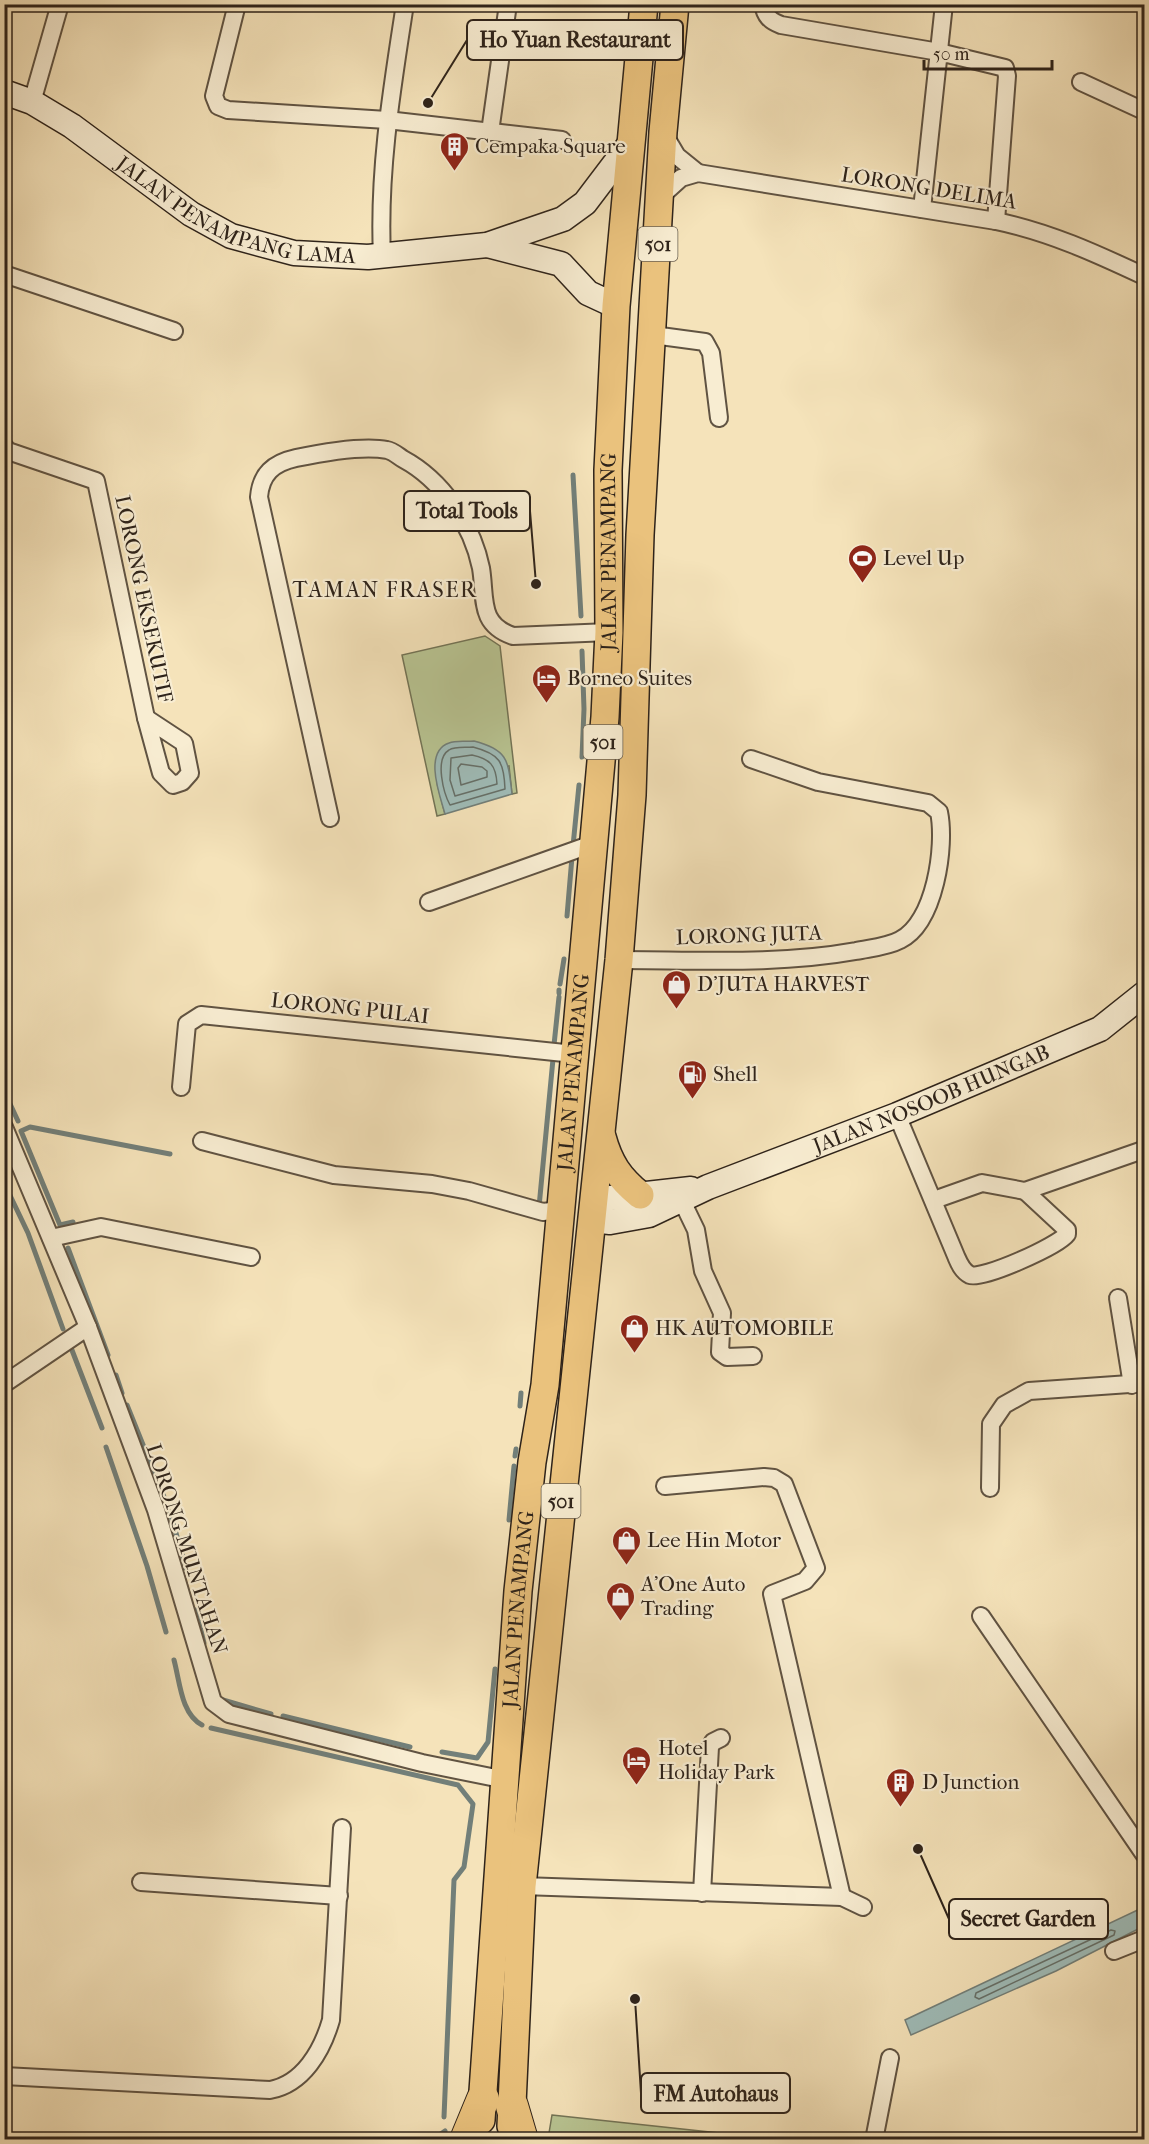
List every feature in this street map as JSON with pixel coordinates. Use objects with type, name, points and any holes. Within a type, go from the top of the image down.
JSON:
[{"type":"highway","points":[[466,2139],[497,2102],[522,2139]]},
{"type":"main road","name":"JALAN PENAMPANG","points":[[582,1209],[563,1177],[595,843],[609,632],[608,470],[616,306],[644,4]]},
{"type":"main road","name":"JALAN PENAMPANG","points":[[479,2139],[497,2102],[522,1886],[582,1209],[600,1130],[619,960],[632,795],[640,535],[654,335],[663,132],[675,4]]},
{"type":"main road","name":"JALAN PENAMPANG LAMA","points":[[4,92],[32,102],[72,126],[191,214],[231,236],[294,254],[382,256],[487,245],[563,219],[585,204],[632,141]]},
{"type":"main road","points":[[563,219],[555,242],[561,264],[588,293],[616,306],[638,303],[656,290]]},
{"type":"main road","name":"JALAN PENAMPANG LAMA","points":[[487,245],[561,264]]},
{"type":"main road","name":"JALAN NOSOOB HUNGAB","points":[[582,1209],[610,1222],[635,1219],[661,1211],[708,1187],[897,1115],[1100,1029],[1144,997]]},
{"type":"main road","points":[[600,1130],[612,1168],[640,1195]]},
{"type":"main road","name":"JALAN NOSOOB HUNGAB","points":[[582,1209],[640,1195],[708,1187]]},
{"type":"main road","name":"JALAN PENAMPANG","points":[[511,2139],[497,2102],[506,1780],[518,1591],[532,1462],[545,1385],[554,1263],[582,1209]]},
{"type":"street","points":[[32,102],[60,4]]},
{"type":"street","points":[[237,4],[214,96],[218,106],[228,110],[387,120],[562,140]]},
{"type":"street","points":[[382,256],[380,215],[387,120],[405,4]]},
{"type":"street","points":[[490,132],[508,4]]},
{"type":"street","points":[[763,4],[764,13],[771,21],[780,25],[939,52],[1005,68],[1008,76],[996,221]]},
{"type":"street","points":[[922,209],[944,4]]},
{"type":"street","points":[[1081,82],[1144,111]]},
{"type":"street","points":[[663,132],[677,156],[698,173]]},
{"type":"street","points":[[660,197],[681,178],[698,173]]},
{"type":"street","name":"LORONG DELIMA","points":[[698,173],[1026,227],[1075,243],[1144,276]]},
{"type":"street","points":[[4,274],[174,331]]},
{"type":"street","points":[[654,335],[705,342],[711,353],[719,418]]},
{"type":"street","name":"LORONG EKSEKUTIF","points":[[4,446],[8,451],[96,481],[146,717]]},
{"type":"street","points":[[330,818],[259,497],[265,474],[273,467],[305,456],[355,450],[388,450],[411,463],[439,485],[451,501],[465,527],[480,566],[489,620],[501,632],[513,636],[609,632]]},
{"type":"street","name":"LORONG JUTA","points":[[619,960],[810,959],[880,946],[900,940],[914,930],[933,891],[936,879],[943,842],[939,812],[928,803],[818,782],[752,759]]},
{"type":"street","points":[[429,902],[595,843]]},
{"type":"street","name":"LORONG PULAI","points":[[181,1087],[187,1024],[201,1015],[574,1054]]},
{"type":"street","points":[[897,1115],[964,1270],[970,1275],[981,1276],[1035,1253],[1067,1234],[1067,1230],[1025,1191]]},
{"type":"street","name":"LORONG MUNTAHAN","points":[[4,1127],[88,1327],[156,1510],[213,1702],[229,1714],[422,1763],[506,1780]]},
{"type":"street","points":[[202,1141],[334,1175],[432,1184],[469,1191],[543,1212],[582,1209]]},
{"type":"street","points":[[934,1200],[982,1183],[1025,1191],[1140,1151]]},
{"type":"street","points":[[682,1201],[696,1230],[703,1271],[722,1313],[720,1352],[727,1357],[753,1356]]},
{"type":"street","points":[[51,1238],[101,1227],[250,1257]]},
{"type":"street","points":[[990,1488],[991,1424],[1004,1405],[1029,1392],[1138,1384],[1118,1298]]},
{"type":"street","points":[[4,1384],[88,1327]]},
{"type":"street","points":[[665,1486],[764,1477],[774,1478],[784,1484],[816,1568],[805,1581],[772,1594],[842,1898]]},
{"type":"street","points":[[981,1616],[1144,1854]]},
{"type":"street","points":[[702,1893],[710,1747],[721,1738]]},
{"type":"street","points":[[4,2076],[270,2090],[285,2087],[316,2056],[324,2042],[331,2020],[342,1828]]},
{"type":"street","points":[[141,1882],[339,1896]]},
{"type":"street","points":[[522,1886],[842,1898],[863,1907]]},
{"type":"street","points":[[1114,1951],[1144,1940]]},
{"type":"street","points":[[874,2139],[890,2058]]},
{"type":"green space","points":[[485,636],[500,646],[517,793],[512,794],[509,766],[437,783],[445,814],[437,816],[402,655]]},
{"type":"green space","points":[[552,2115],[728,2134],[728,2140],[548,2139]]},
{"type":"water","points":[[474,741],[494,748],[505,758],[512,794],[445,814],[435,775],[437,755],[441,748],[449,743]]},
{"type":"water","points":[[1144,1907],[1144,1926],[1056,1971],[911,2035],[905,2020]]},
{"type":"waterway","points":[[573,475],[581,616]]},
{"type":"waterway","points":[[582,651],[584,709],[582,757]]},
{"type":"waterway","points":[[573,846],[579,785]]},
{"type":"waterway","points":[[567,916],[572,857]]},
{"type":"waterway","points":[[560,984],[564,959]]},
{"type":"waterway","points":[[554,1045],[559,997]]},
{"type":"waterway","points":[[539,1207],[553,1059]]},
{"type":"waterway","points":[[4,1091],[18,1121]]},
{"type":"waterway","points":[[73,1222],[60,1225],[21,1131],[30,1127],[170,1154]]},
{"type":"waterway","points":[[6,1187],[28,1233],[63,1329]]},
{"type":"waterway","points":[[68,1248],[108,1355]]},
{"type":"waterway","points":[[70,1345],[102,1428]]},
{"type":"waterway","points":[[116,1375],[122,1393]]},
{"type":"waterway","points":[[520,1406],[521,1393]]},
{"type":"waterway","points":[[127,1405],[164,1497]]},
{"type":"waterway","points":[[106,1447],[147,1566],[166,1632]]},
{"type":"waterway","points":[[515,1456],[516,1449]]},
{"type":"waterway","points":[[509,1520],[514,1466]]},
{"type":"waterway","points":[[170,1512],[186,1568]]},
{"type":"waterway","points":[[196,1610],[204,1643]]},
{"type":"waterway","points":[[174,1660],[185,1705],[195,1720],[202,1725]]},
{"type":"waterway","points":[[442,1752],[477,1758],[488,1742],[495,1669]]},
{"type":"waterway","points":[[223,1700],[271,1714]]},
{"type":"waterway","points":[[283,1716],[410,1747]]},
{"type":"waterway","points":[[211,1728],[458,1785],[473,1804],[464,1867],[454,1880],[444,2117]]},
{"type":"waterway","points":[[432,2140],[445,2131]]},
{"type":"place","name":"Ho Yuan Restaurant","points":[[428,103]]},
{"type":"place","name":"Cempaka Square","points":[[454,172]]},
{"type":"place","name":"Total Tools","points":[[536,584]]},
{"type":"place","name":"Level Up","points":[[862,584]]},
{"type":"place","name":"Borneo Suites","points":[[546,704]]},
{"type":"place","name":"D'JUTA HARVEST","points":[[676,1010]]},
{"type":"place","name":"Shell","points":[[692,1100]]},
{"type":"place","name":"HK AUTOMOBILE","points":[[634,1354]]},
{"type":"place","name":"Lee Hin Motor","points":[[626,1566]]},
{"type":"place","name":"A'One Auto Trading","points":[[620,1622]]},
{"type":"place","name":"Hotel Holiday Park","points":[[637,1786]]},
{"type":"place","name":"D Junction","points":[[901,1808]]},
{"type":"place","name":"Secret Garden","points":[[918,1849]]},
{"type":"place","name":"FM Autohaus","points":[[635,1999]]},
{"type":"district","name":"TAMAN FRASER","points":[[385,590]]}]
